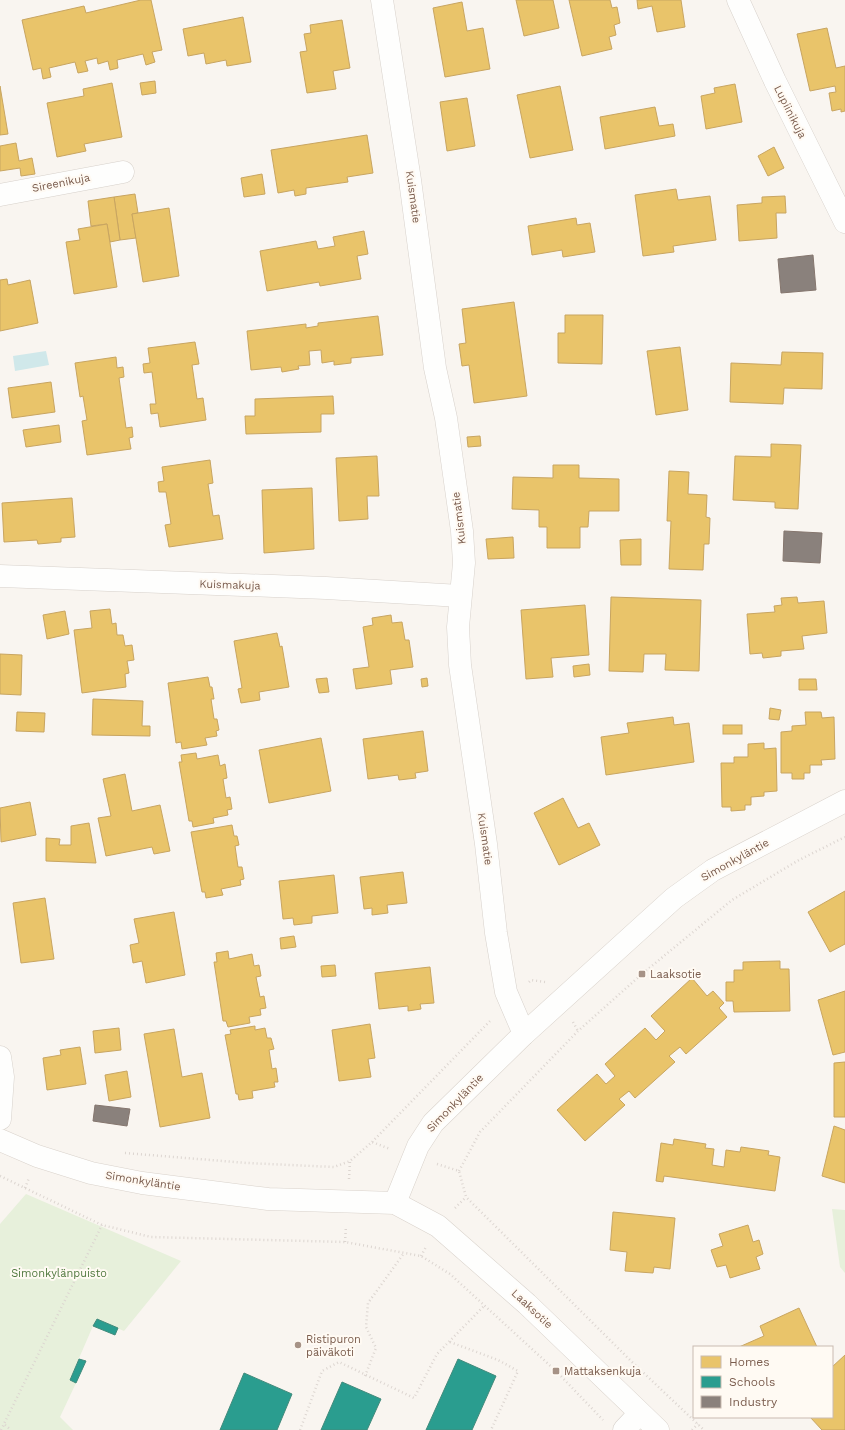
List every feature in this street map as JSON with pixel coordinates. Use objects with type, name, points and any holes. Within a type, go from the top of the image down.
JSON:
[{"type":"street","name":"Kuismatie","points":[[382,0],[410,180],[435,368],[446,418],[462,531],[464,563],[458,627],[460,665],[486,844],[496,933],[506,992],[524,1034]]},
{"type":"street","name":"Lupiinikuja","points":[[738,0],[775,81],[845,222]]},
{"type":"street","name":"Sireenikuja","points":[[0,195],[123,172]]},
{"type":"street","name":"Kuismakuja","points":[[0,576],[326,588],[460,596]]},
{"type":"street","name":"Simonkyläntie","points":[[0,1140],[37,1156],[91,1173],[142,1183],[268,1198],[395,1203],[418,1146],[434,1123],[561,999],[674,898],[713,870],[845,801]]},
{"type":"street","points":[[0,1058],[2,1077],[0,1119]]},
{"type":"street","name":"Laaksotie","points":[[395,1203],[438,1226],[444,1231],[527,1304],[658,1430]]},
{"type":"street","points":[[616,1427],[640,1413]]},
{"type":"path","points":[[459,1171],[480,1132],[578,1031],[642,974],[732,900],[799,860],[845,837]]},
{"type":"path","points":[[372,1142],[531,980],[548,983],[561,999]]},
{"type":"path","points":[[0,1176],[102,1225],[151,1237],[345,1242],[421,1256],[450,1274],[616,1427]]},
{"type":"path","points":[[1,1430],[5,1426],[102,1225]]},
{"type":"path","points":[[365,1376],[376,1348],[366,1327],[368,1303],[404,1253]]},
{"type":"path","points":[[300,1430],[322,1371],[339,1362],[365,1376],[414,1398],[437,1354],[484,1306]]},
{"type":"path","points":[[450,1342],[498,1360],[518,1371],[491,1430]]},
{"type":"path","points":[[692,1430],[698,1424]]},
{"type":"path","points":[[5,1426],[11,1430]]},
{"type":"green space","name":"Simonkylänpuisto","points":[[26,1194],[181,1261],[124,1331],[96,1319],[70,1379],[76,1383],[60,1417],[73,1430],[0,1430],[0,1224]]},
{"type":"green space","points":[[832,1209],[845,1210],[845,1273],[840,1267]]},
{"type":"water","points":[[46,351],[49,365],[15,371],[13,356]]},
{"type":"building: Homes","points":[[141,0],[151,0],[162,50],[152,52],[155,62],[146,65],[143,54],[117,60],[118,68],[110,70],[108,61],[98,64],[97,58],[85,61],[88,71],[78,73],[75,62],[49,68],[51,77],[43,79],[41,68],[33,70],[22,20],[84,6],[86,13]]},
{"type":"building: Homes","points":[[516,0],[553,0],[559,28],[524,36]]},
{"type":"building: Homes","points":[[569,0],[610,0],[612,8],[617,7],[620,23],[614,25],[616,35],[609,37],[612,49],[582,56]]},
{"type":"building: Homes","points":[[637,0],[681,0],[685,27],[657,32],[652,6],[638,9]]},
{"type":"building: Homes","points":[[462,2],[467,31],[483,28],[490,69],[445,77],[433,8]]},
{"type":"building: Homes","points":[[243,17],[251,62],[227,66],[226,60],[206,64],[204,53],[188,56],[183,29]]},
{"type":"building: Homes","points":[[342,20],[350,68],[333,71],[336,89],[307,93],[300,52],[307,51],[304,34],[311,33],[310,25]]},
{"type":"building: Homes","points":[[827,28],[836,68],[845,66],[845,111],[841,112],[841,109],[832,111],[829,93],[836,92],[835,86],[810,91],[797,34]]},
{"type":"building: Homes","points":[[155,81],[156,93],[142,95],[140,83]]},
{"type":"building: Homes","points":[[112,83],[122,137],[84,144],[86,151],[57,157],[47,103],[84,96],[83,89]]},
{"type":"building: Homes","points":[[735,84],[742,122],[706,129],[701,96],[715,93],[714,88]]},
{"type":"building: Homes","points":[[0,86],[8,134],[0,135]]},
{"type":"building: Homes","points":[[560,86],[573,150],[530,158],[517,95]]},
{"type":"building: Homes","points":[[467,98],[475,146],[447,151],[440,102]]},
{"type":"building: Homes","points":[[655,107],[659,126],[673,124],[675,136],[605,149],[600,117]]},
{"type":"building: Homes","points":[[367,135],[373,173],[347,177],[348,182],[306,188],[306,194],[295,196],[294,190],[278,193],[271,150]]},
{"type":"building: Homes","points":[[16,143],[19,161],[32,158],[35,174],[21,176],[20,168],[0,171],[0,146]]},
{"type":"building: Homes","points":[[774,147],[784,168],[768,176],[758,156]]},
{"type":"building: Homes","points":[[262,174],[265,194],[244,197],[241,178]]},
{"type":"building: Homes","points":[[676,189],[678,200],[710,196],[716,240],[673,246],[674,252],[643,256],[635,195]]},
{"type":"building: Homes","points":[[135,194],[138,213],[132,214],[136,238],[120,240],[114,197]]},
{"type":"building: Homes","points":[[785,196],[786,213],[776,213],[777,238],[739,241],[737,205],[762,203],[762,197]]},
{"type":"building: Homes","points":[[114,197],[120,240],[110,242],[107,224],[91,226],[88,201]]},
{"type":"building: Homes","points":[[169,208],[179,276],[143,282],[132,214]]},
{"type":"building: Homes","points":[[576,218],[577,225],[590,223],[595,252],[563,257],[562,250],[532,255],[528,226]]},
{"type":"building: Homes","points":[[107,224],[117,287],[74,294],[66,242],[80,240],[78,229]]},
{"type":"building: Homes","points":[[364,231],[368,254],[357,256],[361,279],[320,286],[319,282],[267,291],[260,251],[316,241],[318,249],[335,246],[333,237]]},
{"type":"building: Homes","points":[[7,279],[8,285],[30,280],[38,323],[0,331],[0,280]]},
{"type":"building: Homes","points":[[514,302],[527,396],[474,403],[469,365],[462,366],[459,344],[466,343],[462,309]]},
{"type":"building: Homes","points":[[565,315],[603,315],[602,364],[558,363],[558,333],[565,333]]},
{"type":"building: Homes","points":[[378,316],[383,355],[351,358],[351,363],[334,365],[334,361],[322,363],[321,350],[309,351],[310,365],[298,366],[299,369],[282,372],[281,367],[251,370],[247,331],[306,324],[306,328],[318,326],[318,323]]},
{"type":"building: Homes","points":[[195,342],[199,364],[192,365],[197,399],[203,398],[206,420],[160,427],[158,413],[151,414],[150,404],[156,404],[152,372],[144,373],[143,364],[150,363],[148,348]]},
{"type":"building: Homes","points":[[680,347],[688,410],[656,415],[647,351]]},
{"type":"building: Homes","points":[[782,352],[823,353],[822,389],[784,388],[783,404],[730,402],[731,363],[781,365]]},
{"type":"building: Homes","points":[[116,357],[117,368],[123,367],[124,377],[119,378],[126,428],[132,427],[133,437],[129,438],[131,449],[87,455],[82,421],[87,420],[83,396],[80,397],[75,363]]},
{"type":"building: Homes","points":[[51,382],[55,412],[12,418],[8,388]]},
{"type":"building: Homes","points":[[333,396],[334,414],[321,414],[321,432],[246,434],[245,416],[255,416],[255,399]]},
{"type":"building: Homes","points":[[59,425],[61,442],[26,447],[23,430]]},
{"type":"building: Homes","points":[[480,436],[481,446],[468,447],[467,437]]},
{"type":"building: Homes","points":[[771,444],[801,445],[798,509],[775,508],[775,502],[733,500],[735,456],[771,457]]},
{"type":"building: Homes","points":[[377,456],[379,496],[367,496],[368,519],[339,521],[336,458]]},
{"type":"building: Homes","points":[[210,460],[213,483],[208,484],[213,516],[219,515],[223,539],[169,547],[165,525],[171,524],[166,492],[159,492],[158,482],[164,481],[162,467]]},
{"type":"building: Homes","points":[[553,465],[579,465],[579,478],[619,479],[619,511],[589,511],[588,527],[580,527],[580,548],[547,548],[547,527],[539,527],[539,510],[512,509],[513,477],[553,478]]},
{"type":"building: Homes","points":[[669,471],[689,472],[688,494],[707,495],[706,517],[710,518],[709,544],[704,544],[703,570],[669,569],[671,521],[667,521]]},
{"type":"building: Homes","points":[[312,488],[314,549],[264,553],[262,490]]},
{"type":"building: Homes","points":[[72,498],[75,537],[61,538],[61,542],[38,544],[37,540],[4,542],[2,503]]},
{"type":"building: Homes","points":[[513,537],[514,558],[488,559],[486,539]]},
{"type":"building: Homes","points":[[641,539],[641,565],[621,565],[620,540]]},
{"type":"building: Homes","points":[[611,597],[701,600],[699,671],[665,670],[666,654],[644,654],[643,672],[609,671]]},
{"type":"building: Homes","points":[[797,597],[798,603],[824,601],[827,633],[802,636],[804,649],[781,651],[781,656],[763,658],[762,653],[750,654],[747,614],[775,612],[774,606],[782,605],[781,598]]},
{"type":"building: Homes","points":[[585,605],[589,655],[551,658],[553,677],[526,679],[521,610]]},
{"type":"building: Homes","points":[[110,609],[112,624],[116,623],[117,635],[123,635],[125,646],[132,645],[134,660],[127,661],[129,673],[125,674],[126,687],[82,693],[74,630],[92,628],[90,611]]},
{"type":"building: Homes","points":[[65,611],[69,634],[47,639],[43,615]]},
{"type":"building: Homes","points":[[391,615],[392,623],[402,622],[405,640],[409,640],[413,667],[390,670],[392,684],[356,689],[353,669],[369,667],[363,627],[373,625],[372,618]]},
{"type":"building: Homes","points":[[277,633],[280,647],[282,646],[289,687],[259,692],[260,700],[241,703],[238,689],[242,688],[234,641]]},
{"type":"building: Homes","points":[[0,654],[22,655],[21,695],[0,694]]},
{"type":"building: Homes","points":[[589,664],[590,675],[574,677],[573,666]]},
{"type":"building: Homes","points":[[208,677],[210,687],[212,687],[214,699],[211,699],[214,719],[217,719],[219,730],[216,731],[217,736],[205,738],[207,745],[182,749],[181,742],[176,743],[168,683]]},
{"type":"building: Homes","points":[[327,678],[329,692],[319,693],[316,679]]},
{"type":"building: Homes","points":[[427,678],[428,686],[422,687],[421,679]]},
{"type":"building: Homes","points":[[799,679],[816,679],[817,690],[799,690]]},
{"type":"building: Homes","points":[[93,699],[143,701],[142,726],[150,726],[150,736],[92,735]]},
{"type":"building: Homes","points":[[770,708],[781,710],[779,720],[769,719]]},
{"type":"building: Homes","points":[[17,712],[45,713],[44,732],[16,731]]},
{"type":"building: Homes","points":[[805,712],[821,712],[822,718],[834,717],[835,759],[821,760],[822,765],[810,765],[810,773],[804,773],[804,779],[792,779],[792,773],[781,773],[781,732],[792,731],[792,726],[806,725]]},
{"type":"building: Homes","points":[[673,717],[674,725],[689,723],[694,762],[606,775],[601,737],[629,733],[627,723]]},
{"type":"building: Homes","points":[[723,725],[742,725],[742,734],[723,734]]},
{"type":"building: Homes","points":[[423,731],[428,771],[415,773],[416,778],[399,780],[398,775],[368,779],[363,739]]},
{"type":"building: Homes","points":[[321,738],[331,791],[269,803],[259,750]]},
{"type":"building: Homes","points":[[764,743],[764,749],[776,748],[777,791],[764,792],[764,796],[751,797],[751,805],[745,805],[745,810],[731,811],[731,807],[722,807],[721,763],[734,763],[734,757],[748,757],[748,744]]},
{"type":"building: Homes","points":[[196,753],[197,759],[218,755],[220,766],[225,764],[227,778],[223,779],[226,798],[230,797],[232,809],[227,810],[228,815],[213,818],[214,823],[193,827],[192,821],[189,821],[179,762],[182,762],[181,755]]},
{"type":"building: Homes","points":[[125,774],[132,811],[160,805],[170,851],[154,854],[152,847],[106,856],[98,818],[111,816],[103,779]]},
{"type":"building: Homes","points":[[563,798],[578,828],[589,823],[600,845],[559,865],[534,813]]},
{"type":"building: Homes","points":[[30,802],[36,835],[1,842],[0,808]]},
{"type":"building: Homes","points":[[89,823],[96,863],[46,861],[46,838],[60,839],[59,845],[71,845],[71,826]]},
{"type":"building: Homes","points":[[232,825],[234,836],[237,836],[239,845],[235,846],[238,867],[242,867],[244,879],[240,880],[241,885],[221,889],[223,895],[206,898],[205,892],[202,892],[191,832]]},
{"type":"building: Homes","points":[[403,872],[407,903],[387,905],[388,913],[372,915],[372,908],[364,909],[360,877]]},
{"type":"building: Homes","points":[[334,875],[338,913],[312,916],[312,923],[294,925],[293,918],[283,919],[279,881]]},
{"type":"building: Homes","points":[[845,891],[845,944],[830,952],[808,912]]},
{"type":"building: Homes","points":[[45,898],[54,959],[21,963],[13,903]]},
{"type":"building: Homes","points":[[174,912],[185,975],[146,983],[142,961],[133,963],[130,945],[139,943],[134,919]]},
{"type":"building: Homes","points":[[294,936],[296,947],[281,949],[280,938]]},
{"type":"building: Homes","points":[[228,951],[229,959],[252,954],[254,966],[259,965],[261,976],[256,977],[260,997],[264,996],[266,1008],[260,1009],[261,1015],[249,1017],[250,1023],[228,1027],[226,1021],[223,1021],[214,962],[217,962],[216,953]]},
{"type":"building: Homes","points":[[780,961],[780,969],[789,969],[790,1011],[734,1012],[733,1001],[726,1001],[726,982],[734,982],[734,970],[743,970],[743,962]]},
{"type":"building: Homes","points":[[335,965],[336,976],[322,977],[321,966]]},
{"type":"building: Homes","points":[[430,967],[434,1003],[420,1004],[421,1009],[408,1011],[408,1006],[379,1009],[375,973]]},
{"type":"building: Homes","points":[[692,978],[707,996],[713,991],[724,1003],[719,1008],[727,1017],[686,1054],[680,1047],[669,1056],[675,1062],[635,1098],[629,1091],[619,1099],[625,1105],[585,1141],[557,1110],[597,1074],[606,1084],[615,1076],[605,1064],[645,1028],[656,1040],[665,1031],[651,1016]]},
{"type":"building: Homes","points":[[845,991],[845,1052],[833,1055],[818,1000]]},
{"type":"building: Homes","points":[[370,1024],[375,1058],[368,1059],[371,1077],[339,1081],[332,1030]]},
{"type":"building: Homes","points":[[255,1026],[255,1030],[265,1028],[267,1038],[271,1038],[274,1049],[269,1050],[272,1069],[276,1068],[278,1082],[274,1082],[275,1087],[252,1091],[253,1098],[239,1100],[238,1094],[236,1094],[225,1035],[231,1034],[230,1030]]},
{"type":"building: Homes","points":[[119,1028],[121,1050],[95,1053],[93,1031]]},
{"type":"building: Homes","points":[[174,1029],[182,1077],[202,1073],[210,1118],[160,1127],[144,1034]]},
{"type":"building: Homes","points":[[80,1047],[86,1084],[47,1090],[43,1058],[61,1055],[60,1050]]},
{"type":"building: Homes","points":[[845,1062],[845,1117],[834,1117],[834,1063]]},
{"type":"building: Homes","points":[[127,1071],[131,1097],[109,1101],[105,1075]]},
{"type":"building: Homes","points":[[834,1126],[845,1130],[845,1183],[822,1176]]},
{"type":"building: Homes","points":[[674,1139],[706,1144],[705,1148],[714,1149],[712,1165],[724,1167],[726,1150],[740,1152],[741,1147],[769,1151],[768,1155],[780,1157],[775,1191],[664,1176],[663,1182],[656,1181],[661,1143],[673,1145]]},
{"type":"building: Homes","points":[[613,1212],[675,1218],[670,1269],[654,1267],[653,1273],[625,1271],[627,1252],[610,1250]]},
{"type":"building: Homes","points":[[748,1225],[753,1242],[759,1240],[763,1254],[756,1257],[760,1269],[730,1278],[726,1265],[717,1267],[711,1250],[723,1246],[719,1234]]},
{"type":"building: Homes","points":[[799,1308],[817,1346],[741,1346],[764,1336],[760,1326]]},
{"type":"building: Homes","points":[[845,1355],[845,1430],[822,1430],[811,1418],[833,1418],[833,1366]]},
{"type":"building: Schools","points":[[97,1319],[118,1328],[115,1335],[93,1326]]},
{"type":"building: Schools","points":[[79,1359],[86,1361],[76,1383],[70,1380]]},
{"type":"building: Schools","points":[[458,1359],[496,1376],[472,1430],[426,1430]]},
{"type":"building: Schools","points":[[244,1373],[292,1394],[277,1430],[220,1430]]},
{"type":"building: Schools","points":[[342,1382],[381,1399],[367,1430],[321,1430]]},
{"type":"building: Industry","points":[[813,255],[816,290],[781,293],[778,259]]},
{"type":"building: Industry","points":[[784,531],[822,533],[820,563],[783,561]]},
{"type":"building: Industry","points":[[95,1105],[130,1109],[127,1126],[93,1121]]},
{"type":"place","name":"Laaksotie","points":[[642,974]]},
{"type":"place","name":"Ristipuron päiväkoti","points":[[298,1345]]},
{"type":"place","name":"Mattaksenkuja","points":[[556,1371]]}]
